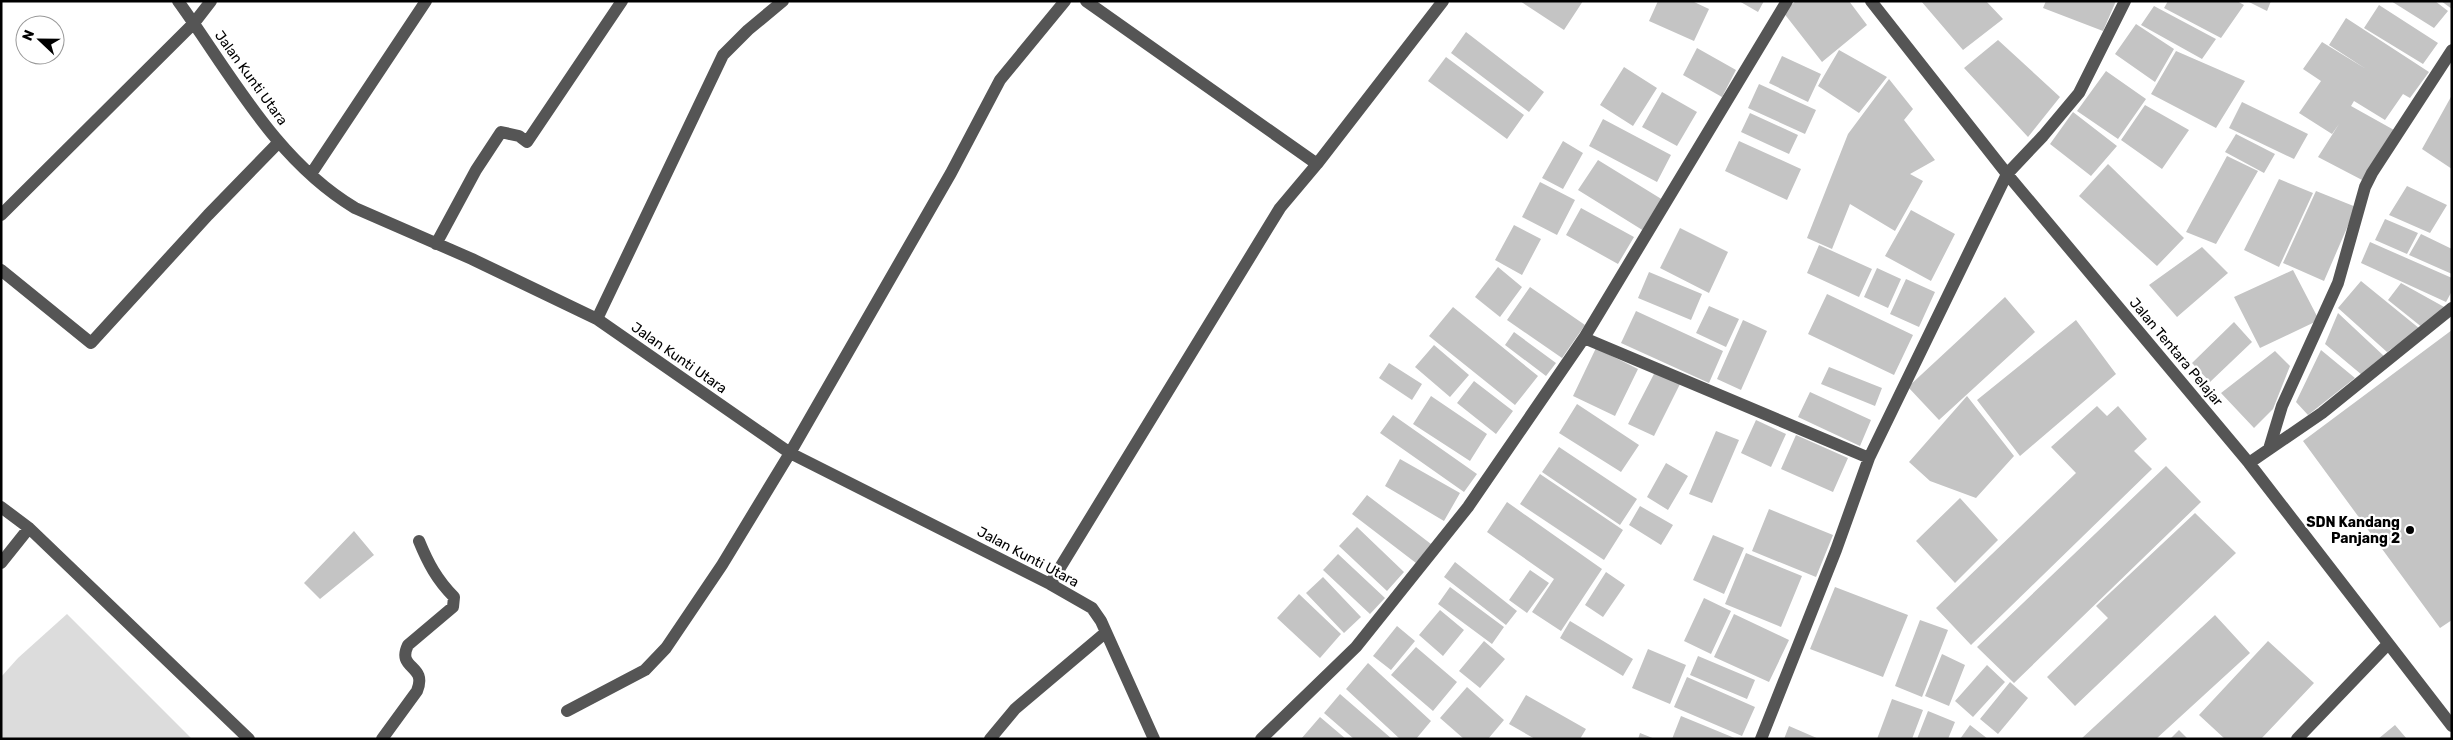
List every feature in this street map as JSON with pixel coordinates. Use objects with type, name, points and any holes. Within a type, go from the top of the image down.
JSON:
[{"type":"street","name":"Jalan Kunti Utara","points":[[178,1],[251,108],[279,142],[337,197],[355,208],[597,319],[790,453],[1050,584],[1092,608],[1101,621],[1154,739]]},
{"type":"street","points":[[1,215],[194,23],[211,1]]},
{"type":"street","points":[[311,174],[426,1]]},
{"type":"street","points":[[436,244],[476,170],[501,132],[519,136],[527,142],[622,1]]},
{"type":"street","points":[[597,319],[723,55],[748,30],[783,1]]},
{"type":"street","points":[[567,711],[645,670],[666,648],[722,565],[790,453],[951,172],[1000,80],[1066,1]]},
{"type":"street","points":[[1086,1],[1317,164]]},
{"type":"street","points":[[1050,584],[1280,208],[1317,164],[1443,1]]},
{"type":"street","points":[[1261,739],[1362,639],[1468,507],[1584,338],[1787,1]]},
{"type":"street","name":"Jalan Tentara Pelajar","points":[[1871,1],[2007,174],[2249,463],[2452,726]]},
{"type":"street","points":[[1761,739],[1836,550],[1868,458],[2007,174],[2043,136],[2079,92],[2125,1]]},
{"type":"street","points":[[2269,449],[2282,406],[2338,283],[2365,187],[2372,173],[2452,50]]},
{"type":"street","points":[[1,270],[91,343],[279,142]]},
{"type":"street","points":[[2249,463],[2322,413],[2452,308]]},
{"type":"street","points":[[1584,338],[1868,458]]},
{"type":"street","points":[[1,507],[29,528],[249,739]]},
{"type":"street","points":[[1,563],[29,528]]},
{"type":"street","points":[[382,739],[417,692],[420,684],[418,672],[406,661],[404,653],[408,645],[455,604],[454,597],[441,584],[428,563],[419,541]]},
{"type":"street","points":[[990,739],[1015,709],[1105,633]]},
{"type":"street","points":[[2298,739],[2388,644]]},
{"type":"shaded area","points":[[67,614],[192,739],[1,739],[1,677],[18,658]]},
{"type":"building","points":[[1520,1],[1583,1],[1564,30]]},
{"type":"building","points":[[1658,1],[1692,1],[1709,9],[1694,41],[1649,21]]},
{"type":"building","points":[[1739,1],[1764,1],[1758,12]]},
{"type":"building","points":[[1796,1],[1849,1],[1867,25],[1822,62],[1783,12]]},
{"type":"building","points":[[1921,1],[1986,1],[2003,19],[1963,50]]},
{"type":"building","points":[[2046,1],[2116,1],[2103,31],[2043,8]]},
{"type":"building","points":[[2168,1],[2237,1],[2244,5],[2221,38],[2164,8]]},
{"type":"building","points":[[2247,1],[2271,1],[2267,11]]},
{"type":"building","points":[[2391,1],[2435,1],[2448,11],[2434,28]]},
{"type":"building","points":[[2441,1],[2452,1],[2452,9]]},
{"type":"building","points":[[2379,5],[2438,43],[2423,64],[2364,28]]},
{"type":"building","points":[[2154,6],[2216,39],[2202,59],[2141,25]]},
{"type":"building","points":[[2346,18],[2429,72],[2410,98],[2403,94],[2385,120],[2354,101],[2351,106],[2394,130],[2364,181],[2318,157],[2339,124],[2332,134],[2299,113],[2321,81],[2303,69],[2322,42],[2366,69],[2329,45]]},
{"type":"building","points":[[2136,24],[2174,49],[2155,82],[2115,54]]},
{"type":"building","points":[[1466,32],[1544,92],[1529,112],[1451,53]]},
{"type":"building","points":[[1998,40],[2060,97],[2028,137],[1964,68]]},
{"type":"building","points":[[1697,48],[1736,70],[1722,97],[1683,75]]},
{"type":"building","points":[[1839,50],[1887,77],[1859,113],[1818,86]]},
{"type":"building","points":[[2176,51],[2245,81],[2216,128],[2151,94]]},
{"type":"building","points":[[1782,56],[1821,74],[1808,102],[1769,83]]},
{"type":"building","points":[[1446,57],[1524,115],[1507,139],[1428,81]]},
{"type":"building","points":[[1624,67],[1657,88],[1633,126],[1600,105]]},
{"type":"building","points":[[2106,71],[2146,99],[2118,139],[2077,111]]},
{"type":"building","points":[[1889,79],[1913,109],[1904,120],[1935,160],[1910,174],[1923,181],[1895,231],[1850,204],[1832,249],[1807,238],[1848,134]]},
{"type":"building","points":[[1759,84],[1816,110],[1805,134],[1748,108]]},
{"type":"building","points":[[1662,92],[1697,112],[1677,146],[1642,127]]},
{"type":"building","points":[[2452,95],[2452,169],[2422,149]]},
{"type":"building","points":[[2242,102],[2308,134],[2294,159],[2229,128]]},
{"type":"building","points":[[2145,105],[2189,130],[2162,169],[2121,140]]},
{"type":"building","points":[[2073,112],[2117,146],[2091,176],[2050,144]]},
{"type":"building","points":[[1750,113],[1798,135],[1789,154],[1741,132]]},
{"type":"building","points":[[1603,119],[1671,155],[1657,182],[1589,146]]},
{"type":"building","points":[[2236,134],[2275,154],[2264,173],[2225,152]]},
{"type":"building","points":[[1563,141],[1583,153],[1563,189],[1542,178]]},
{"type":"building","points":[[1739,141],[1801,169],[1787,200],[1725,171]]},
{"type":"building","points":[[2227,156],[2258,171],[2216,244],[2186,232]]},
{"type":"building","points":[[1598,160],[1663,200],[1644,231],[1578,190]]},
{"type":"building","points":[[2108,164],[2184,238],[2157,266],[2079,196]]},
{"type":"building","points":[[2279,179],[2313,193],[2279,267],[2244,250]]},
{"type":"building","points":[[1540,182],[1575,200],[1557,235],[1522,217]]},
{"type":"building","points":[[2407,186],[2447,205],[2430,233],[2389,215]]},
{"type":"building","points":[[2316,191],[2356,207],[2324,281],[2283,263]]},
{"type":"building","points":[[1581,208],[1634,237],[1618,264],[1566,235]]},
{"type":"building","points":[[1911,210],[1955,234],[1931,281],[1885,256]]},
{"type":"building","points":[[2385,219],[2418,233],[2407,254],[2375,240]]},
{"type":"building","points":[[1514,225],[1541,239],[1522,275],[1495,260]]},
{"type":"building","points":[[1680,228],[1728,252],[1709,293],[1660,268]]},
{"type":"building","points":[[2421,234],[2452,249],[2452,274],[2409,255]]},
{"type":"building","points":[[2370,242],[2452,278],[2452,291],[2446,302],[2361,263]]},
{"type":"building","points":[[1819,245],[1872,269],[1859,297],[1807,273]]},
{"type":"building","points":[[2202,247],[2228,273],[2177,317],[2149,285]]},
{"type":"building","points":[[1498,267],[1522,287],[1500,317],[1475,297]]},
{"type":"building","points":[[1877,268],[1901,279],[1888,308],[1864,297]]},
{"type":"building","points":[[2293,270],[2319,320],[2260,348],[2234,297]]},
{"type":"building","points":[[1649,272],[1702,294],[1691,320],[1638,298]]},
{"type":"building","points":[[1906,279],[1935,292],[1919,327],[1890,314]]},
{"type":"building","points":[[2361,281],[2420,329],[2387,352],[2338,308]]},
{"type":"building","points":[[2401,283],[2446,308],[2423,328],[2388,300]]},
{"type":"building","points":[[1530,287],[1585,325],[1562,358],[1507,320]]},
{"type":"building","points":[[1827,294],[1913,335],[1894,375],[1808,334]]},
{"type":"building","points":[[2005,297],[2035,332],[1939,420],[1908,387]]},
{"type":"building","points":[[1709,306],[1739,319],[1726,347],[1696,333]]},
{"type":"building","points":[[1453,307],[1538,376],[1515,405],[1429,336]]},
{"type":"building","points":[[1636,311],[1723,351],[1709,383],[1621,343]]},
{"type":"building","points":[[2338,313],[2385,357],[2362,375],[2325,344]]},
{"type":"building","points":[[1743,320],[1767,331],[1741,390],[1717,379]]},
{"type":"building","points":[[2076,320],[2116,374],[2020,456],[1977,400]]},
{"type":"building","points":[[2234,322],[2252,342],[2210,382],[2192,363]]},
{"type":"building","name":"SDN Kandang Panjang 2","points":[[2452,330],[2452,620],[2440,628],[2303,441]]},
{"type":"building","points":[[1514,332],[1556,363],[1546,376],[1505,345]]},
{"type":"building","points":[[1434,345],[1469,375],[1450,397],[1415,367]]},
{"type":"building","points":[[1596,348],[1638,369],[1615,416],[1573,396]]},
{"type":"building","points":[[2321,350],[2355,378],[2308,415],[2296,402]]},
{"type":"building","points":[[2275,351],[2290,366],[2273,409],[2254,428],[2221,393]]},
{"type":"building","points":[[1389,363],[1422,384],[1412,400],[1379,378]]},
{"type":"building","points":[[1829,367],[1882,388],[1875,406],[1821,384]]},
{"type":"building","points":[[1655,372],[1680,384],[1654,436],[1628,424]]},
{"type":"building","points":[[1474,381],[1513,411],[1496,434],[1457,403]]},
{"type":"building","points":[[1810,392],[1871,420],[1860,446],[1798,417]]},
{"type":"building","points":[[1431,396],[1487,434],[1470,461],[1413,424]]},
{"type":"building","points":[[1967,396],[2014,456],[1976,498],[1930,481],[1909,462]]},
{"type":"building","points":[[1577,404],[1639,445],[1621,472],[1559,433]]},
{"type":"building","points":[[2097,406],[2107,416],[2118,406],[2147,439],[2134,451],[2152,469],[1971,645],[1936,608],[2076,473],[2051,447]]},
{"type":"building","points":[[1393,415],[1477,474],[1464,492],[1380,433]]},
{"type":"building","points":[[1756,420],[1786,434],[1771,467],[1741,453]]},
{"type":"building","points":[[1716,431],[1739,440],[1712,503],[1689,494]]},
{"type":"building","points":[[1796,435],[1848,458],[1833,492],[1781,469]]},
{"type":"building","points":[[1559,447],[1637,499],[1620,525],[1542,472]]},
{"type":"building","points":[[1400,459],[1460,493],[1444,521],[1385,486]]},
{"type":"building","points":[[1666,463],[1688,476],[1668,510],[1647,497]]},
{"type":"building","points":[[2166,466],[2201,502],[2014,683],[1977,647]]},
{"type":"building","points":[[1540,474],[1623,530],[1604,560],[1520,504]]},
{"type":"building","points":[[1367,495],[1431,544],[1416,563],[1352,514]]},
{"type":"building","points":[[1960,498],[1998,540],[1955,583],[1916,541]]},
{"type":"building","points":[[1507,502],[1602,569],[1561,631],[1532,612],[1554,579],[1487,532]]},
{"type":"building","points":[[1640,506],[1673,525],[1661,545],[1629,525]]},
{"type":"building","points":[[1769,509],[1833,535],[1816,577],[1752,551]]},
{"type":"building","points":[[2195,513],[2236,553],[2075,706],[2047,677],[2108,618],[2096,606]]},
{"type":"building","points":[[1357,527],[1404,572],[1387,591],[1339,546]]},
{"type":"building","points":[[354,531],[374,555],[320,599],[304,583]]},
{"type":"building","points":[[1713,535],[1744,548],[1724,594],[1693,580]]},
{"type":"building","points":[[1746,553],[1802,576],[1781,627],[1725,604]]},
{"type":"building","points":[[1338,554],[1385,598],[1370,614],[1323,570]]},
{"type":"building","points":[[1455,562],[1517,611],[1506,625],[1444,577]]},
{"type":"building","points":[[1530,570],[1549,583],[1527,613],[1509,600]]},
{"type":"building","points":[[1606,572],[1625,585],[1603,617],[1585,605]]},
{"type":"building","points":[[1323,577],[1361,617],[1344,633],[1306,593]]},
{"type":"building","points":[[1450,587],[1504,627],[1492,644],[1438,604]]},
{"type":"building","points":[[1835,587],[1908,615],[1883,677],[1810,649]]},
{"type":"building","points":[[1299,594],[1341,634],[1320,658],[1277,618]]},
{"type":"building","points":[[1704,598],[1731,611],[1711,654],[1684,641]]},
{"type":"building","points":[[1440,610],[1464,630],[1443,656],[1419,635]]},
{"type":"building","points":[[1734,614],[1789,640],[1769,682],[1714,657]]},
{"type":"building","points":[[2215,615],[2250,653],[2156,739],[2081,739]]},
{"type":"building","points":[[1920,620],[1948,630],[1922,697],[1895,686]]},
{"type":"building","points":[[1570,621],[1633,659],[1623,676],[1560,638]]},
{"type":"building","points":[[1397,626],[1415,641],[1391,670],[1373,656]]},
{"type":"building","points":[[1484,641],[1505,659],[1480,688],[1459,671]]},
{"type":"building","points":[[2268,641],[2314,683],[2261,739],[2225,739],[2199,715]]},
{"type":"building","points":[[1416,647],[1457,682],[1433,711],[1391,675]]},
{"type":"building","points":[[1648,649],[1686,665],[1670,704],[1632,688]]},
{"type":"building","points":[[1942,654],[1965,665],[1949,706],[1925,696]]},
{"type":"building","points":[[1698,656],[1755,680],[1747,699],[1690,675]]},
{"type":"building","points":[[1368,663],[1431,721],[1416,739],[1400,739],[1346,689]]},
{"type":"building","points":[[1987,665],[2005,682],[1973,717],[1955,701]]},
{"type":"building","points":[[1687,677],[1755,707],[1742,736],[1674,707]]},
{"type":"building","points":[[2010,682],[2028,698],[1998,734],[1980,719]]},
{"type":"building","points":[[1467,687],[1504,720],[1488,739],[1464,739],[1440,718]]},
{"type":"building","points":[[1340,694],[1392,739],[1354,739],[1324,713]]},
{"type":"building","points":[[1526,695],[1586,729],[1580,739],[1535,739],[1509,724]]},
{"type":"building","points":[[1892,699],[1923,710],[1912,739],[1877,739]]},
{"type":"building","points":[[1928,711],[1955,722],[1948,739],[1917,739]]},
{"type":"building","points":[[1681,716],[1737,739],[1672,739]]},
{"type":"building","points":[[1320,717],[1346,739],[1301,739]]},
{"type":"building","points":[[1970,725],[1988,739],[1960,739]]},
{"type":"building","points":[[2395,725],[2407,739],[2378,739]]},
{"type":"building","points":[[1789,726],[1819,739],[1784,739]]},
{"type":"building","points":[[2179,730],[2188,739],[2170,739]]},
{"type":"building","points":[[1640,733],[1655,739],[1638,739]]},
{"type":"place","name":"SDN Kandang Panjang 2","points":[[2410,530]]}]
